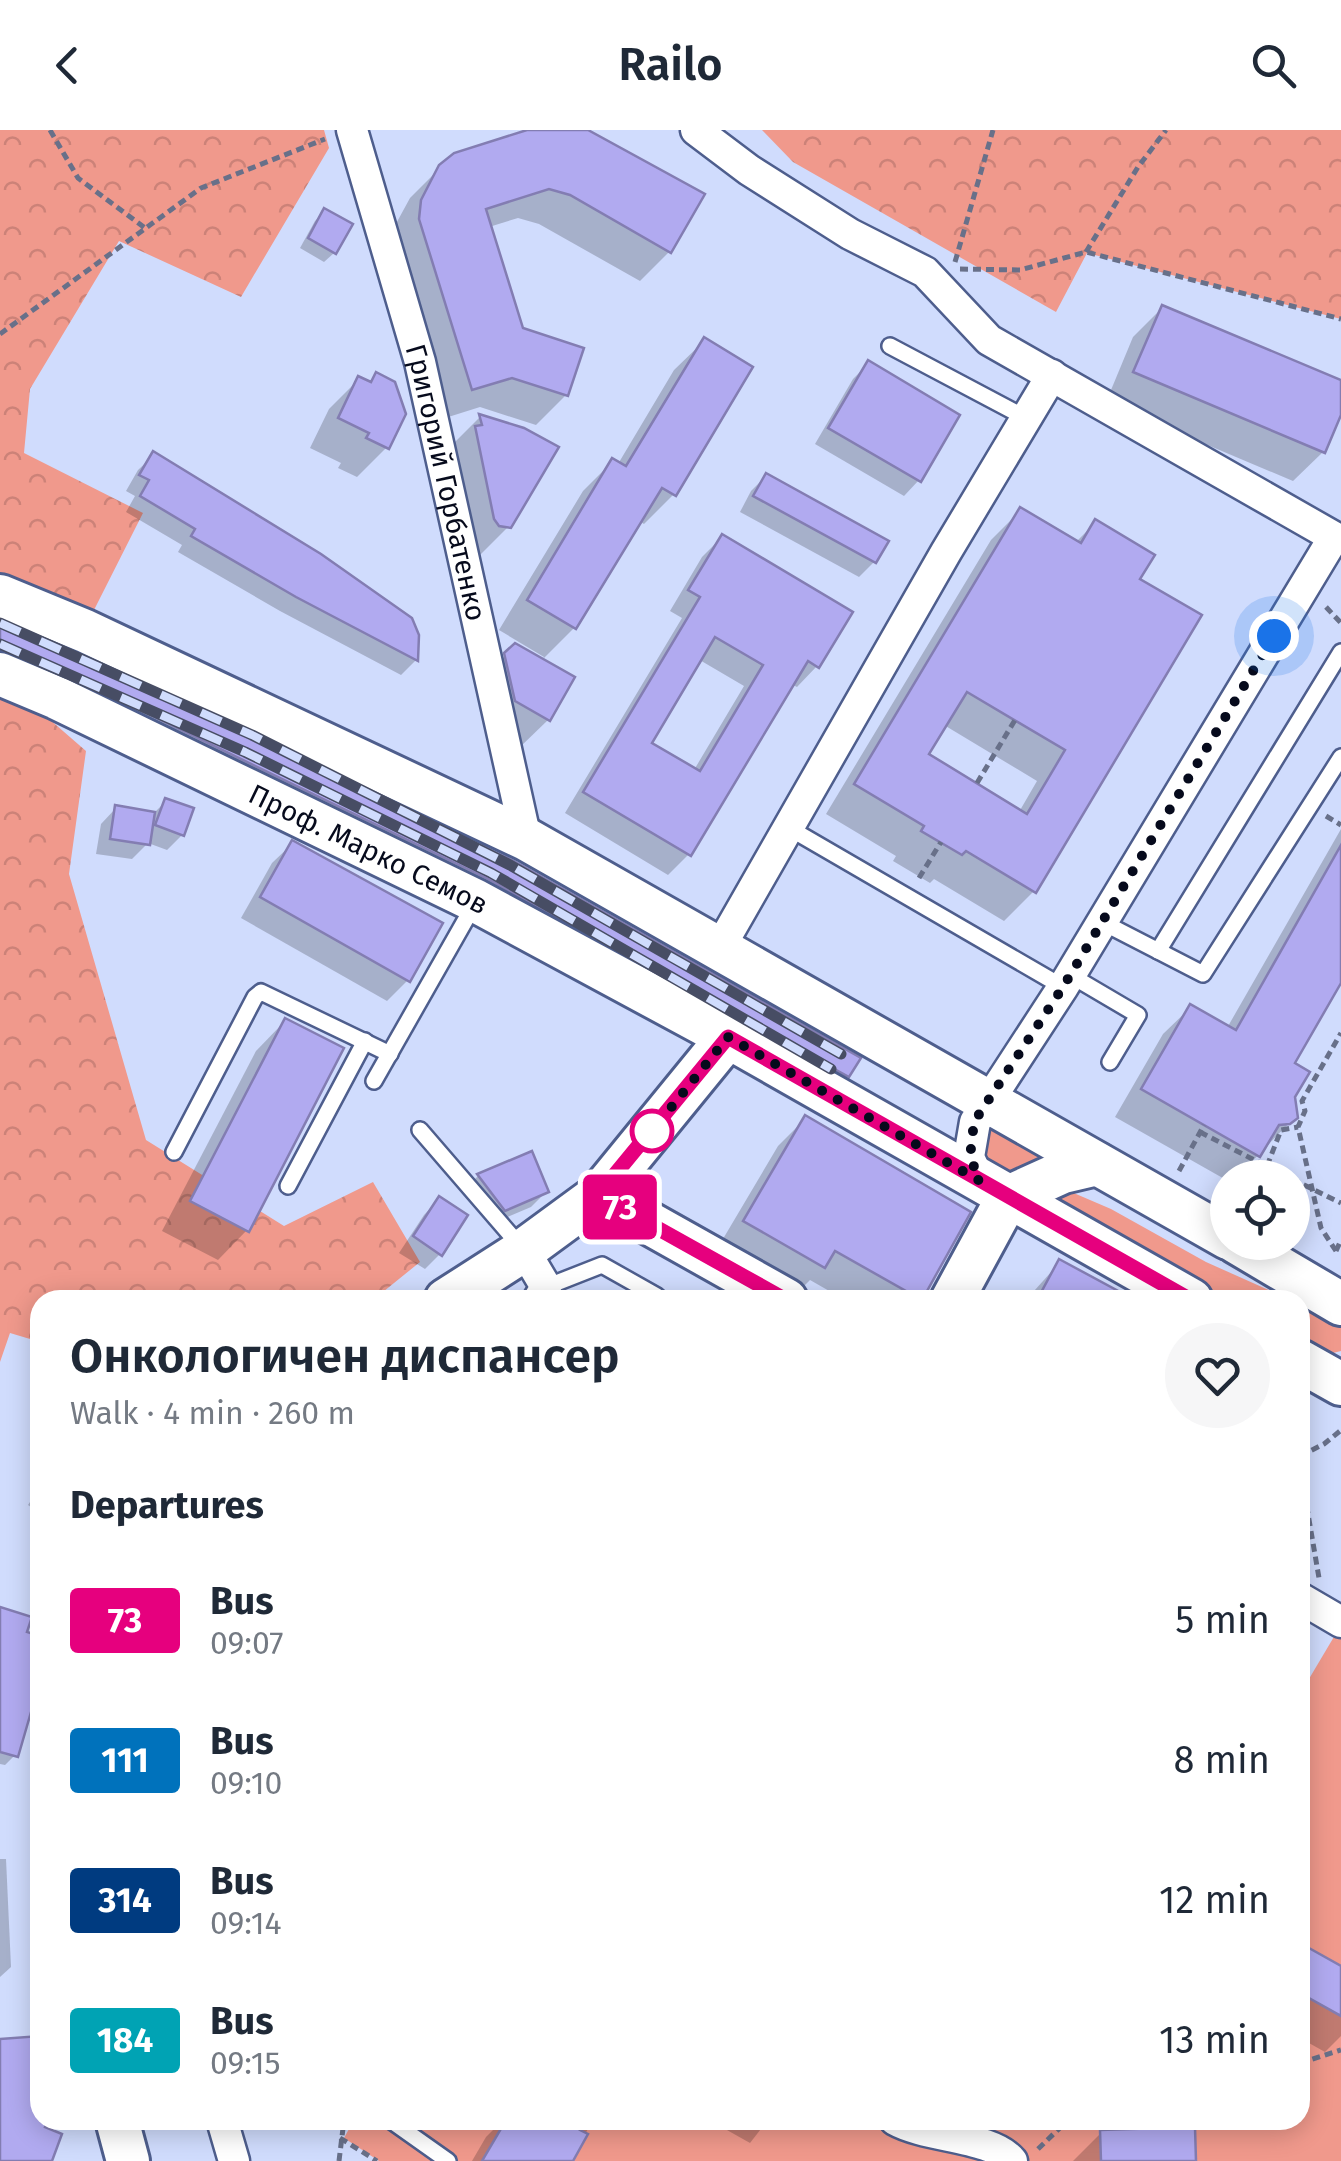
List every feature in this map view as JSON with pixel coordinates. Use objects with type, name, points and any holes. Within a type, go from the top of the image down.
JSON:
[{"type":"main road","points":[[0,596],[526,839],[1210,1228]]},
{"type":"main road","name":"Проф. Марко Семов","points":[[0,674],[476,901],[728,1037],[995,1199],[1172,1290]]},
{"type":"main road","points":[[462,1290],[598,1195],[728,1037]]},
{"type":"main road","points":[[956,1290],[995,1199],[1063,1172],[1098,1164]]},
{"type":"main road","points":[[598,1195],[768,1290]]},
{"type":"main road","points":[[1266,1260],[1341,1304]]},
{"type":"main road","points":[[1310,1367],[1341,1384]]},
{"type":"main road","points":[[120,2130],[128,2161]]},
{"type":"street","points":[[696,130],[749,170],[850,234],[926,272],[988,340],[1334,537],[1067,981],[974,1122],[970,1157],[995,1199]]},
{"type":"street","name":"Григорий Горбатенко","points":[[342,133],[420,362],[526,839]]},
{"type":"street","points":[[719,948],[1052,375]]},
{"type":"street","points":[[524,1250],[540,1290]]},
{"type":"street","points":[[1312,1594],[1341,1622]]},
{"type":"street","points":[[225,2130],[234,2161]]},
{"type":"street","points":[[912,2130],[986,2144],[1012,2161]]},
{"type":"lane","points":[[890,346],[1026,418]]},
{"type":"lane","points":[[1158,952],[1341,652]]},
{"type":"lane","points":[[1102,922],[1203,974],[1341,757]]},
{"type":"lane","points":[[789,828],[907,896],[1138,1015],[1110,1062]]},
{"type":"lane","points":[[374,1081],[476,901]]},
{"type":"lane","points":[[174,1152],[261,992],[390,1054]]},
{"type":"lane","points":[[288,1186],[365,1041]]},
{"type":"lane","points":[[420,1130],[524,1250]]},
{"type":"lane","points":[[550,1290],[602,1265],[646,1290]]},
{"type":"lane","points":[[404,2130],[448,2161]]},
{"type":"path","points":[[50,130],[78,178],[145,228]]},
{"type":"path","points":[[962,282],[954,269],[993,130]]},
{"type":"path","points":[[1086,252],[1138,166],[1166,130]]},
{"type":"path","points":[[0,334],[201,188],[342,133]]},
{"type":"path","points":[[954,269],[1020,270],[1086,252],[1341,320]]},
{"type":"path","points":[[977,784],[1015,720]]},
{"type":"path","points":[[907,896],[941,842]]},
{"type":"path","points":[[1341,1034],[1302,1102],[1305,1112],[1298,1127],[1321,1228],[1336,1251],[1341,1240]]},
{"type":"path","points":[[1269,1160],[1282,1130],[1298,1127]]},
{"type":"path","points":[[1172,1182],[1202,1128],[1256,1160]]},
{"type":"path","points":[[1310,1188],[1339,1202],[1341,1192]]},
{"type":"path","points":[[1310,1451],[1341,1431]]},
{"type":"path","points":[[1310,1526],[1319,1579],[1312,1594]]},
{"type":"path","points":[[1310,2060],[1341,2050]]},
{"type":"path","points":[[339,2161],[342,2130]]},
{"type":"path","points":[[1026,2161],[1058,2130]]},
{"type":"path","points":[[340,2138],[377,2161]]},
{"type":"green space","points":[[0,130],[324,130],[329,148],[241,297],[119,241],[30,389],[24,453],[143,513],[95,608],[48,718],[86,751],[69,874],[146,1140],[284,1226],[373,1182],[420,1262],[385,1290],[30,1290],[30,1339],[10,1333],[0,1362]]},
{"type":"green space","points":[[762,130],[1341,130],[1341,319],[1087,253],[1056,312],[793,162]]},
{"type":"green space","points":[[986,1123],[1037,1152],[1040,1161],[1009,1179],[984,1168]]},
{"type":"green space","points":[[1069,1191],[1269,1290],[1210,1290],[1110,1242],[1037,1197]]},
{"type":"green space","points":[[1310,1310],[1341,1327],[1341,1351],[1333,1353],[1310,1341]]},
{"type":"green space","points":[[1341,1625],[1341,1966],[1310,1949],[1310,1677]]},
{"type":"green space","points":[[1310,1999],[1341,2016],[1341,2161],[1196,2161],[1100,2130],[1310,2130]]},
{"type":"green space","points":[[348,2130],[500,2130],[484,2157],[490,2161],[379,2161],[344,2138]]},
{"type":"green space","points":[[580,2130],[1100,2130],[1101,2161],[573,2161],[588,2135]]},
{"type":"building","points":[[527,130],[588,130],[705,194],[671,253],[570,195],[549,189],[486,209],[523,328],[584,348],[568,396],[512,378],[472,390],[419,219],[421,200],[439,165],[454,153]]},
{"type":"building","points":[[324,208],[353,224],[336,254],[308,238]]},
{"type":"building","points":[[1162,305],[1341,380],[1341,415],[1325,453],[1133,372]]},
{"type":"building","points":[[704,337],[753,367],[676,496],[662,488],[576,629],[527,600],[612,458],[626,466]]},
{"type":"building","points":[[868,360],[960,415],[921,482],[828,428]]},
{"type":"building","points":[[376,372],[395,382],[406,414],[389,449],[366,438],[369,433],[338,418],[358,376],[371,382]]},
{"type":"building","points":[[479,414],[524,428],[559,447],[511,528],[499,526],[494,519],[475,426],[482,425]]},
{"type":"building","points":[[153,451],[321,554],[412,618],[419,635],[418,661],[191,536],[195,529],[140,496],[149,480],[139,475]]},
{"type":"building","points":[[766,473],[889,541],[876,563],[753,496]]},
{"type":"building","points":[[1020,507],[1081,543],[1095,519],[1155,555],[1140,579],[1202,615],[1036,893],[966,851],[962,855],[921,831],[924,826],[854,784]],"holes":[[[967,692],[1065,750],[1027,814],[929,754]]]},
{"type":"building","points":[[722,534],[853,612],[819,668],[808,661],[691,856],[583,792],[700,597],[688,590]],"holes":[[[715,637],[763,665],[700,771],[652,743]]]},
{"type":"building","points":[[0,623],[75,654],[514,861],[861,1058],[849,1077],[488,879],[68,675],[0,650]]},
{"type":"building","points":[[515,643],[575,677],[550,721],[515,701],[504,653]]},
{"type":"building","points":[[165,798],[194,808],[184,836],[155,825]]},
{"type":"building","points":[[115,805],[155,812],[150,845],[110,839]]},
{"type":"building","points":[[292,840],[443,923],[410,982],[260,897]]},
{"type":"building","points":[[1341,845],[1341,983],[1295,1063],[1310,1072],[1295,1097],[1298,1118],[1279,1125],[1260,1157],[1141,1089],[1190,1004],[1236,1030]]},
{"type":"building","points":[[285,1018],[344,1048],[249,1232],[190,1201]]},
{"type":"building","points":[[805,1115],[971,1212],[928,1290],[904,1290],[835,1251],[825,1268],[743,1221]]},
{"type":"building","points":[[532,1151],[549,1192],[505,1211],[477,1174]]},
{"type":"building","points":[[439,1196],[468,1215],[442,1256],[413,1236]]},
{"type":"building","points":[[1059,1259],[1116,1290],[1042,1290]]},
{"type":"building","points":[[0,1607],[30,1616],[30,1716],[18,1757],[0,1752]]},
{"type":"building","points":[[1310,1949],[1341,1966],[1341,2016],[1310,1999]]},
{"type":"building","points":[[30,2037],[30,2130],[62,2134],[52,2161],[0,2161],[0,2039]]},
{"type":"building","points":[[500,2130],[580,2130],[588,2134],[573,2161],[482,2161]]},
{"type":"building","points":[[1100,2130],[1195,2130],[1196,2161],[1101,2161]]},
{"type":"railway","points":[[0,623],[252,735],[510,865],[841,1054]]},
{"type":"railway","points":[[0,644],[245,752],[491,873],[831,1069]]},
{"type":"bus line","name":"73","points":[[768,1290],[598,1195],[728,1037],[1173,1290]]},
{"type":"route","points":[[652,1131],[645,1140],[728,1037],[980,1181],[970,1157],[974,1122],[1063,987],[1274,636]]}]
